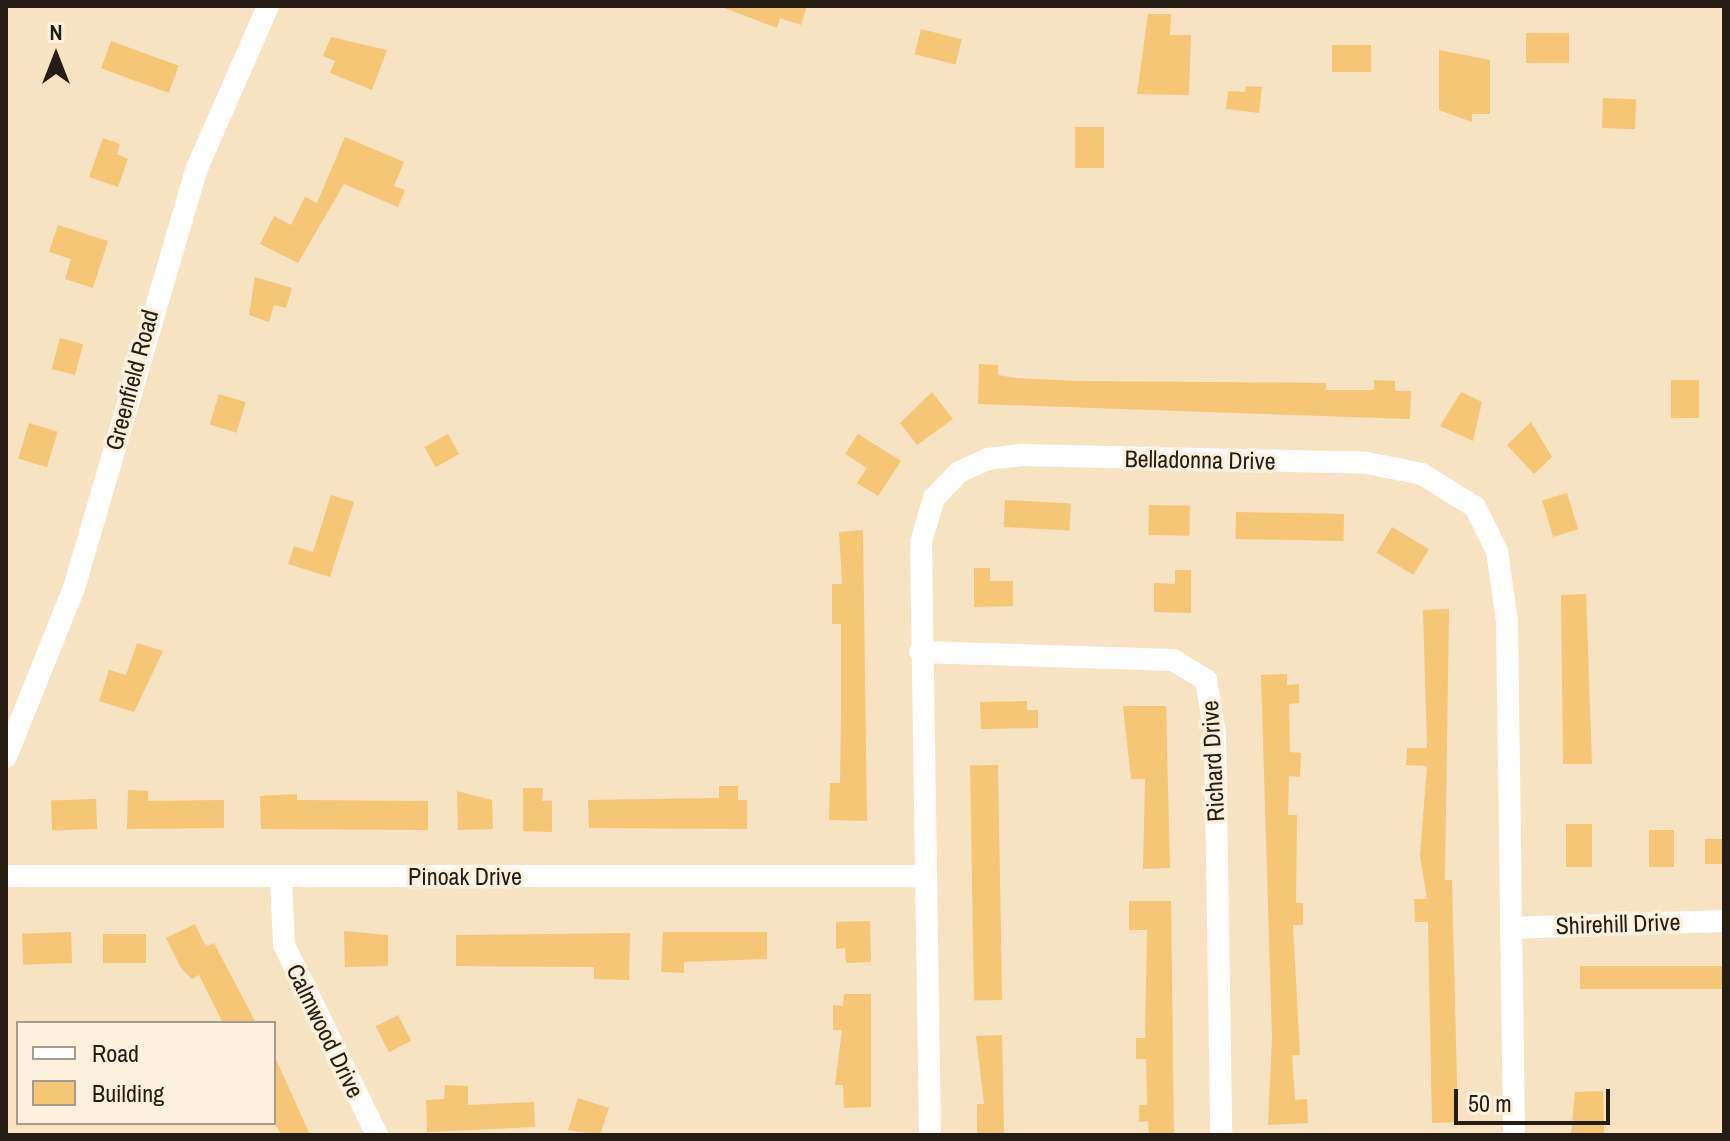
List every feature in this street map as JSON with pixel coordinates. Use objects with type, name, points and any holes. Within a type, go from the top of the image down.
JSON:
[{"type":"street","name":"Greenfield Road","points":[[6,757],[74,588],[197,168],[268,6]]},
{"type":"street","name":"Belladonna Drive","points":[[930,1135],[920,652],[922,528],[934,498],[972,463],[1023,455],[1367,463],[1445,483],[1482,518],[1501,565],[1514,1135]]},
{"type":"street","name":"Richard Drive","points":[[920,652],[1173,660],[1206,680],[1215,734],[1221,1135]]},
{"type":"street","name":"Pinoak Drive","points":[[6,876],[923,876]]},
{"type":"street","name":"Calmwood Drive","points":[[281,877],[284,945],[377,1135]]},
{"type":"street","name":"Shirehill Drive","points":[[1511,928],[1724,921]]},
{"type":"building","points":[[719,6],[807,6],[801,25],[780,18],[777,28]]},
{"type":"building","points":[[1148,14],[1171,14],[1170,35],[1191,35],[1189,95],[1137,94]]},
{"type":"building","points":[[921,29],[962,39],[955,64],[915,54]]},
{"type":"building","points":[[1526,33],[1569,33],[1569,63],[1526,63]]},
{"type":"building","points":[[331,37],[387,50],[372,90],[330,73],[335,61],[323,56]]},
{"type":"building","points":[[111,41],[179,66],[169,93],[101,68]]},
{"type":"building","points":[[1332,45],[1371,45],[1371,72],[1332,72]]},
{"type":"building","points":[[1439,50],[1490,60],[1490,114],[1472,114],[1472,122],[1439,110]]},
{"type":"building","points":[[1246,86],[1262,87],[1259,113],[1226,109],[1228,91],[1245,92]]},
{"type":"building","points":[[1603,98],[1636,99],[1635,129],[1602,128]]},
{"type":"building","points":[[1075,127],[1104,127],[1104,168],[1075,168]]},
{"type":"building","points":[[345,137],[404,162],[394,186],[405,190],[398,207],[344,184],[298,263],[260,244],[274,216],[291,225],[305,197],[317,203]]},
{"type":"building","points":[[103,138],[120,144],[117,154],[128,159],[118,187],[89,177]]},
{"type":"building","points":[[58,225],[108,241],[93,288],[65,279],[71,259],[49,252]]},
{"type":"building","points":[[255,277],[292,288],[286,308],[274,305],[269,322],[249,315]]},
{"type":"building","points":[[60,338],[83,344],[75,375],[52,369]]},
{"type":"building","points":[[979,364],[998,365],[998,375],[1078,381],[1326,383],[1326,390],[1374,390],[1374,380],[1395,381],[1395,391],[1411,391],[1410,419],[978,404]]},
{"type":"building","points":[[1671,380],[1699,380],[1699,418],[1671,418]]},
{"type":"building","points":[[932,392],[953,419],[917,445],[900,423]]},
{"type":"building","points":[[1461,392],[1482,402],[1473,441],[1440,426]]},
{"type":"building","points":[[219,394],[246,402],[236,433],[210,425]]},
{"type":"building","points":[[1531,422],[1552,457],[1534,474],[1507,445]]},
{"type":"building","points":[[29,423],[58,432],[47,467],[18,458]]},
{"type":"building","points":[[448,434],[459,454],[436,467],[424,447]]},
{"type":"building","points":[[858,434],[901,461],[878,496],[857,483],[867,468],[845,454]]},
{"type":"building","points":[[1567,493],[1578,529],[1553,537],[1542,501]]},
{"type":"building","points":[[331,495],[354,502],[330,577],[288,564],[294,546],[313,552]]},
{"type":"building","points":[[1005,500],[1071,503],[1069,530],[1004,527]]},
{"type":"building","points":[[1149,505],[1190,506],[1189,536],[1148,535]]},
{"type":"building","points":[[1236,512],[1344,514],[1344,541],[1236,539]]},
{"type":"building","points":[[1392,527],[1429,549],[1413,575],[1377,553]]},
{"type":"building","points":[[863,530],[867,821],[829,820],[830,783],[840,783],[841,714],[841,624],[832,624],[832,584],[842,584],[839,532]]},
{"type":"building","points":[[974,568],[990,568],[990,581],[1013,581],[1013,606],[974,607]]},
{"type":"building","points":[[1175,570],[1191,570],[1191,613],[1154,612],[1154,583],[1175,584]]},
{"type":"building","points":[[1586,594],[1592,764],[1563,764],[1561,595]]},
{"type":"building","points":[[1449,609],[1445,880],[1452,880],[1458,1122],[1432,1123],[1428,922],[1415,922],[1414,899],[1427,899],[1420,856],[1427,766],[1406,765],[1407,748],[1427,748],[1423,610]]},
{"type":"building","points":[[137,643],[163,651],[134,712],[99,701],[109,670],[126,675]]},
{"type":"building","points":[[1287,674],[1287,685],[1299,684],[1299,703],[1289,704],[1290,752],[1301,753],[1300,777],[1289,776],[1288,815],[1297,815],[1296,903],[1303,903],[1303,925],[1293,925],[1300,1055],[1292,1055],[1295,1100],[1307,1099],[1308,1123],[1268,1125],[1272,1038],[1261,675]]},
{"type":"building","points":[[1027,701],[1027,710],[1038,710],[1038,728],[981,729],[980,702]]},
{"type":"building","points":[[1123,706],[1166,706],[1170,868],[1143,869],[1145,779],[1131,779]]},
{"type":"building","points":[[970,765],[998,765],[1002,1000],[974,1000]]},
{"type":"building","points":[[719,786],[738,786],[738,800],[747,800],[747,829],[589,828],[588,800],[719,798]]},
{"type":"building","points":[[523,788],[543,788],[542,801],[552,801],[552,832],[523,831]]},
{"type":"building","points":[[128,790],[148,791],[148,801],[224,800],[224,828],[127,829]]},
{"type":"building","points":[[457,791],[492,800],[493,829],[458,830]]},
{"type":"building","points":[[297,794],[297,800],[428,801],[428,830],[261,829],[260,796]]},
{"type":"building","points":[[96,799],[97,829],[52,831],[51,801]]},
{"type":"building","points":[[1566,824],[1592,824],[1592,867],[1566,867]]},
{"type":"building","points":[[1649,830],[1674,830],[1674,867],[1649,867]]},
{"type":"building","points":[[1705,839],[1724,839],[1724,864],[1705,864]]},
{"type":"building","points":[[1129,901],[1171,901],[1174,1135],[1149,1135],[1148,1121],[1139,1122],[1139,1105],[1147,1105],[1146,1059],[1136,1059],[1136,1038],[1145,1038],[1147,930],[1129,930]]},
{"type":"building","points":[[870,921],[871,962],[846,963],[845,948],[836,949],[836,922]]},
{"type":"building","points":[[195,924],[206,947],[214,943],[255,1021],[222,1021],[199,975],[192,979],[181,968],[166,938]]},
{"type":"building","points":[[344,931],[388,935],[388,966],[345,967]]},
{"type":"building","points":[[71,932],[72,963],[23,965],[22,934]]},
{"type":"building","points":[[663,932],[767,932],[767,959],[684,962],[684,973],[661,972]]},
{"type":"building","points":[[630,933],[629,980],[594,979],[594,967],[456,966],[456,935]]},
{"type":"building","points":[[103,934],[146,934],[146,963],[103,963]]},
{"type":"building","points":[[1580,966],[1724,966],[1724,989],[1580,989]]},
{"type":"building","points":[[844,994],[871,994],[871,1107],[844,1108],[843,1085],[835,1085],[842,1030],[833,1030],[833,1005],[843,1006]]},
{"type":"building","points":[[398,1015],[411,1041],[389,1052],[376,1026]]},
{"type":"building","points":[[1002,1035],[1004,1133],[977,1133],[977,1104],[984,1104],[976,1036]]},
{"type":"building","points":[[276,1059],[310,1135],[281,1135],[276,1125]]},
{"type":"building","points":[[445,1085],[468,1086],[468,1105],[534,1102],[535,1127],[427,1132],[426,1100],[444,1099]]},
{"type":"building","points":[[1603,1091],[1604,1135],[1571,1135],[1575,1092]]},
{"type":"building","points":[[578,1098],[609,1108],[600,1135],[568,1130]]}]
